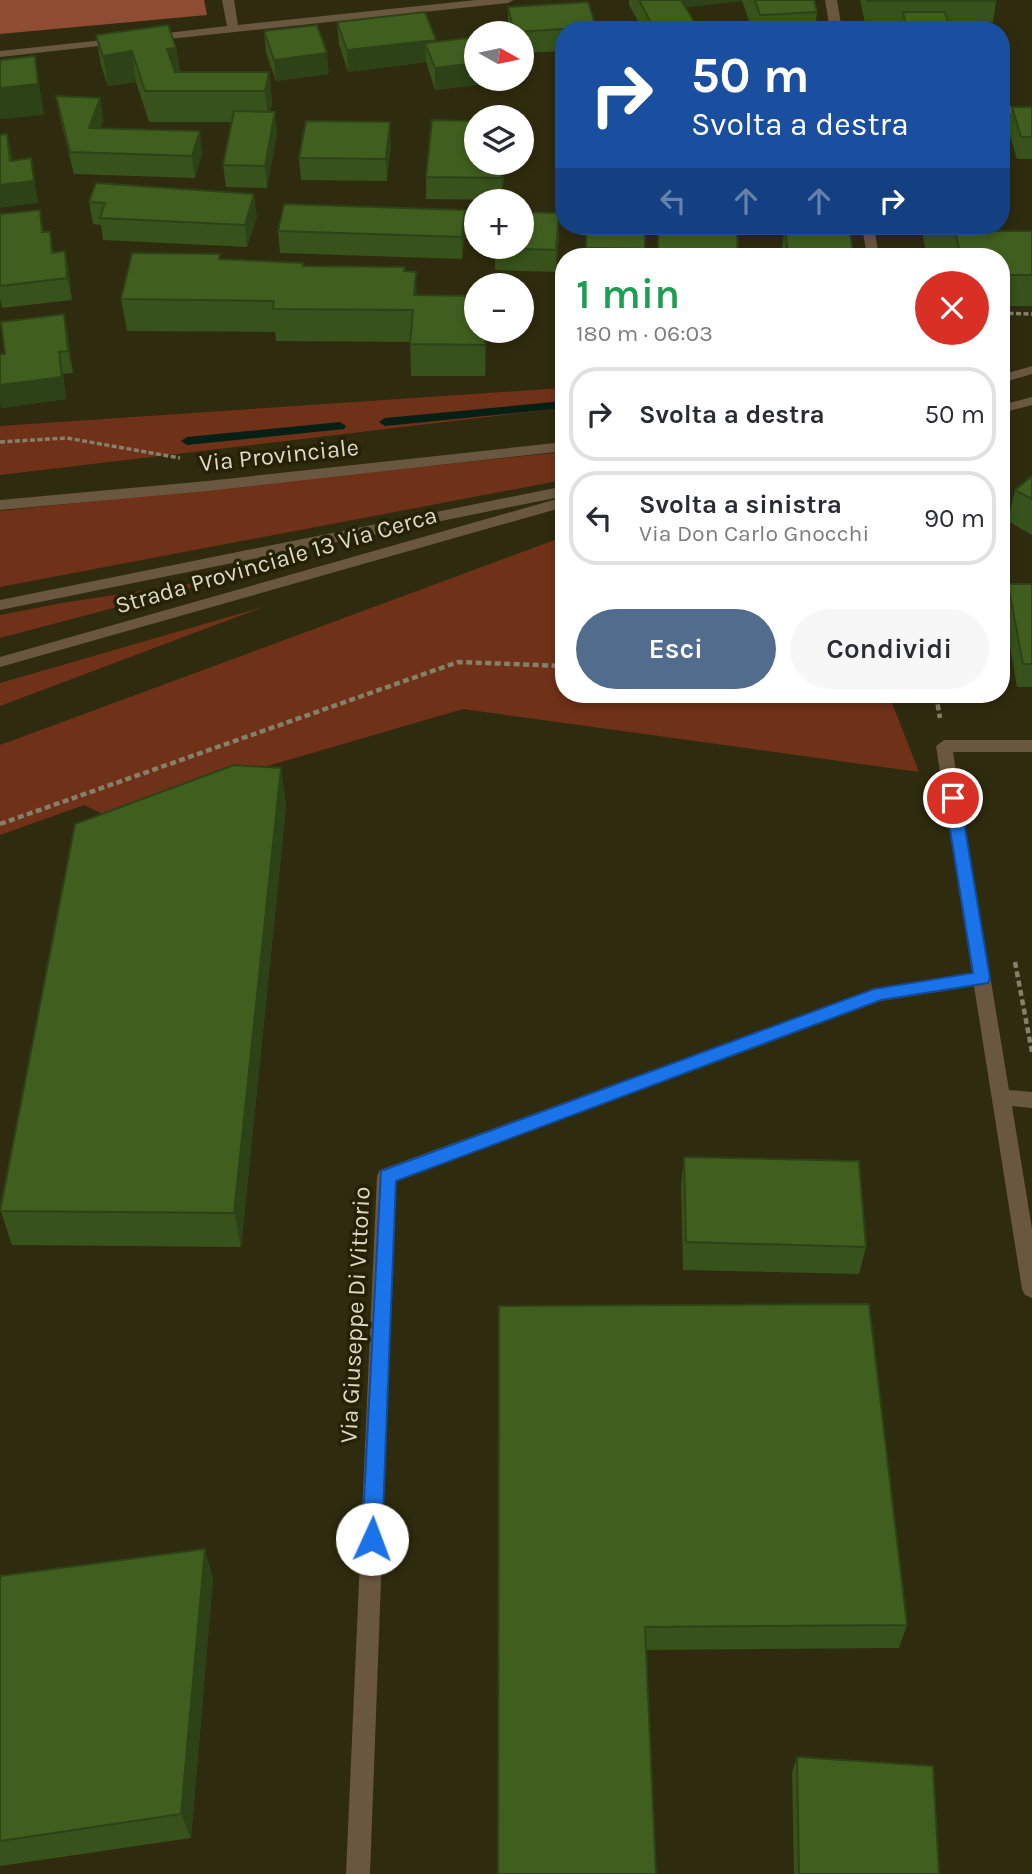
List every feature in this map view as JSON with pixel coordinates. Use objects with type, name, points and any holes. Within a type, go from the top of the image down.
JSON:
[{"type":"street","points":[[228,0],[233,29]]},
{"type":"street","points":[[0,54],[508,0]]},
{"type":"street","points":[[831,0],[834,21]]},
{"type":"street","points":[[1010,110],[1032,110]]},
{"type":"street","points":[[435,215],[464,216]]},
{"type":"street","points":[[534,217],[555,218]]},
{"type":"street","points":[[1010,376],[1032,370]]},
{"type":"street","points":[[1010,407],[1032,401]]},
{"type":"street","name":"Via Provinciale","points":[[0,505],[207,486],[555,447]]},
{"type":"street","points":[[0,605],[555,493]]},
{"type":"street","name":"Strada Provinciale 13 Via Cerca","points":[[0,662],[555,505]]},
{"type":"street","points":[[1032,746],[944,746],[1032,1289]]},
{"type":"street","name":"Via Giuseppe Di Vittorio","points":[[358,1874],[387,1176],[880,994],[982,978]]},
{"type":"street","points":[[1000,1097],[1032,1100]]},
{"type":"path","points":[[1010,313],[1032,314]]},
{"type":"path","points":[[0,442],[67,438],[183,458]]},
{"type":"path","points":[[0,824],[458,662],[555,666]]},
{"type":"shaded area","points":[[0,0],[204,0],[207,15],[0,34]]},
{"type":"shaded area","points":[[555,389],[555,409],[0,475],[0,426]]},
{"type":"shaded area","points":[[555,453],[555,482],[0,587],[0,511]]},
{"type":"shaded area","points":[[555,540],[555,703],[892,703],[919,772],[463,709],[103,814],[84,805],[0,835],[0,745]]},
{"type":"shaded area","points":[[227,578],[0,638],[0,615]]},
{"type":"shaded area","points":[[266,606],[0,706],[0,683]]},
{"type":"building","points":[[639,0],[681,0],[694,21],[650,21]]},
{"type":"building","points":[[755,0],[814,0],[817,12],[760,15]]},
{"type":"building","points":[[996,0],[996,1],[868,1]]},
{"type":"building","points":[[588,2],[594,21],[555,21],[555,30],[534,31],[534,21],[511,21],[508,7]]},
{"type":"building","points":[[425,12],[436,40],[347,50],[337,22]]},
{"type":"building","points":[[903,12],[945,12],[948,21],[905,21]]},
{"type":"building","points":[[168,25],[176,48],[167,49],[175,72],[269,72],[265,91],[145,91],[132,51],[103,56],[96,35]]},
{"type":"building","points":[[317,25],[327,53],[274,60],[264,31]]},
{"type":"building","points":[[464,38],[464,64],[435,68],[425,43]]},
{"type":"building","points":[[35,56],[38,84],[0,88],[0,60]]},
{"type":"building","points":[[56,96],[100,98],[89,128],[200,131],[192,156],[70,152]]},
{"type":"building","points":[[1012,107],[1032,107],[1032,137],[1021,137]]},
{"type":"building","points":[[234,111],[275,112],[265,166],[223,165]]},
{"type":"building","points":[[432,120],[464,121],[464,175],[502,175],[502,178],[426,177]]},
{"type":"building","points":[[306,121],[390,122],[386,159],[299,158]]},
{"type":"building","points":[[7,134],[10,161],[31,158],[34,181],[0,185],[0,135]]},
{"type":"building","points":[[96,183],[254,194],[245,225],[100,218],[105,203],[89,202]]},
{"type":"building","points":[[284,204],[464,210],[462,237],[278,231]]},
{"type":"building","points":[[40,210],[42,232],[50,232],[52,253],[65,251],[67,278],[0,286],[0,214]]},
{"type":"building","points":[[534,212],[555,213],[555,235],[557,235],[555,250],[534,249]]},
{"type":"building","points":[[1010,231],[1032,231],[1032,275],[1010,275],[1010,248],[959,248],[956,235],[1010,235]]},
{"type":"building","points":[[586,235],[645,235],[645,248],[586,248]]},
{"type":"building","points":[[658,235],[737,235],[738,248],[658,248]]},
{"type":"building","points":[[786,235],[850,235],[853,248],[787,248]]},
{"type":"building","points":[[132,253],[220,254],[219,259],[304,263],[303,266],[405,267],[404,271],[416,272],[414,295],[464,296],[464,343],[485,345],[410,344],[413,310],[273,309],[274,301],[121,299]]},
{"type":"building","points":[[64,314],[68,351],[59,352],[62,377],[0,385],[0,354],[5,354],[1,322]]},
{"type":"building","points":[[1032,476],[1032,499],[1015,490]]},
{"type":"building","points":[[1010,584],[1032,584],[1032,664],[1023,664]]},
{"type":"building","points":[[234,765],[281,768],[234,1213],[0,1211],[75,824]]},
{"type":"building","points":[[684,1157],[859,1161],[866,1247],[686,1242]]},
{"type":"building","points":[[869,1304],[907,1625],[645,1627],[656,1874],[498,1874],[499,1306]]},
{"type":"building","points":[[205,1549],[181,1814],[0,1841],[0,1576]]},
{"type":"building","points":[[797,1757],[933,1766],[939,1874],[799,1874]]},
{"type":"waterway","points":[[385,422],[555,405]]},
{"type":"waterway","points":[[187,441],[340,426]]},
{"type":"route","points":[[372,1539],[387,1176],[880,994],[910,987],[982,978],[953,798]]}]
